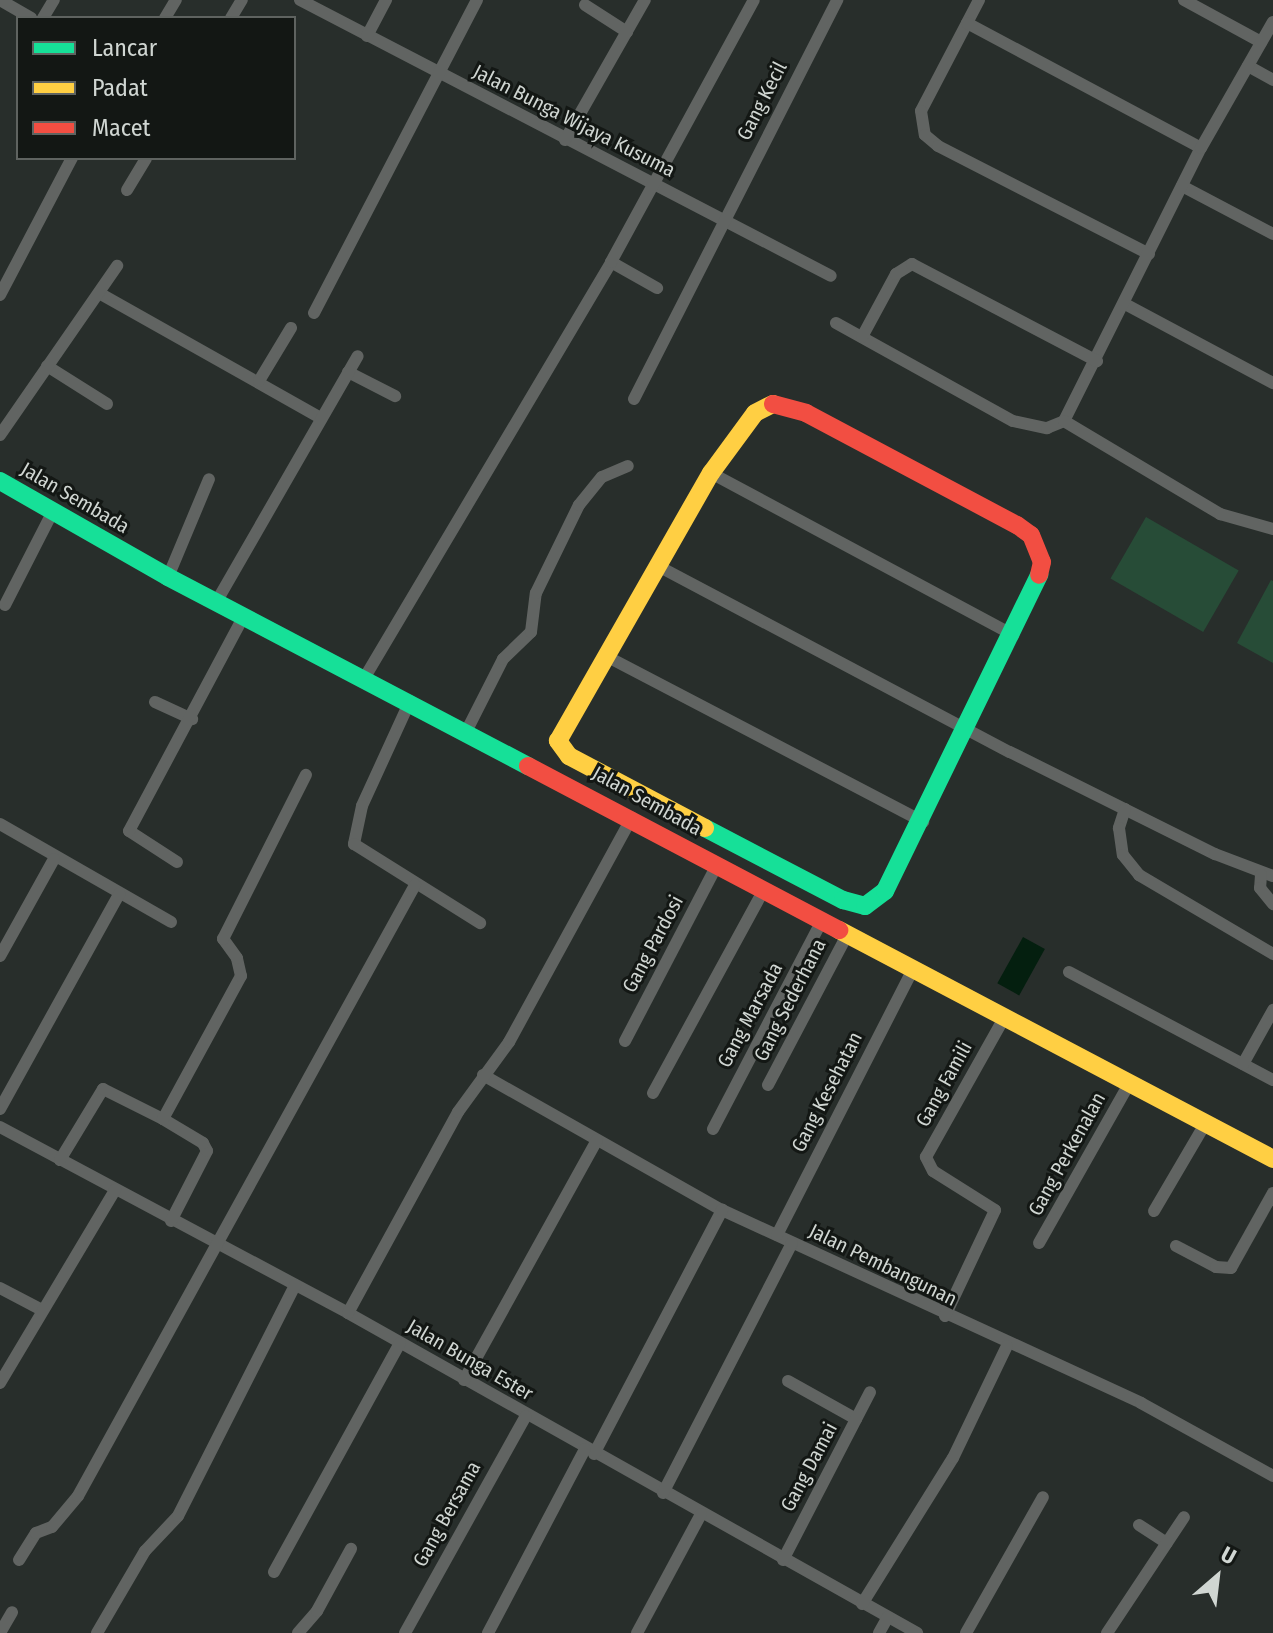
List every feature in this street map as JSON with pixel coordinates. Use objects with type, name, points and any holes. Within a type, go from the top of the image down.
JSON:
[{"type":"street","points":[[0,0],[28,16]]},
{"type":"street","name":"Jalan Bunga Wijaya Kusuma","points":[[300,0],[831,276]]},
{"type":"street","points":[[367,36],[386,0]]},
{"type":"street","points":[[314,313],[477,0]]},
{"type":"street","points":[[565,140],[645,0]]},
{"type":"street","points":[[365,677],[611,262],[651,183],[754,0]]},
{"type":"street","name":"Gang Kecil","points":[[634,399],[837,0]]},
{"type":"street","points":[[979,0],[921,111],[925,135],[938,146],[1149,254]]},
{"type":"street","points":[[1184,0],[1261,42]]},
{"type":"street","points":[[585,5],[627,32]]},
{"type":"street","points":[[836,323],[1013,421],[1047,428],[1064,421],[1097,361],[1201,148],[1273,22]]},
{"type":"street","points":[[967,23],[1201,148]]},
{"type":"street","points":[[1248,66],[1273,80]]},
{"type":"street","points":[[0,295],[71,160]]},
{"type":"street","points":[[127,190],[145,160]]},
{"type":"street","points":[[1182,186],[1273,234]]},
{"type":"street","points":[[611,262],[657,288]]},
{"type":"street","points":[[862,337],[896,274],[912,264],[1097,361]]},
{"type":"street","points":[[0,435],[117,266]]},
{"type":"street","points":[[99,293],[321,418]]},
{"type":"street","points":[[1125,304],[1273,383]]},
{"type":"street","points":[[259,381],[291,328]]},
{"type":"street","points":[[218,599],[358,356]]},
{"type":"street","points":[[47,366],[107,404]]},
{"type":"street","points":[[348,372],[395,396]]},
{"type":"street","points":[[783,405],[1017,525],[1031,535],[1042,562],[1037,587],[923,822],[881,898],[865,906],[843,900],[562,750],[560,732],[711,473],[755,413],[783,405]]},
{"type":"street","points":[[1064,421],[1220,514],[1273,529]]},
{"type":"street","points":[[467,730],[503,659],[531,632],[536,593],[579,505],[602,477],[628,466]]},
{"type":"street","points":[[711,473],[1013,635]]},
{"type":"street","points":[[168,577],[209,479]]},
{"type":"street","name":"Jalan Sembada","points":[[0,481],[168,577],[218,599],[244,616],[467,730],[1273,1159]]},
{"type":"street","points":[[5,605],[53,511]]},
{"type":"street","points":[[658,566],[1125,809],[1267,876],[1260,888],[1273,904]]},
{"type":"street","points":[[177,862],[128,833],[192,719],[244,616]]},
{"type":"street","points":[[606,656],[923,822]]},
{"type":"street","points":[[410,701],[362,806],[353,839],[358,850],[480,923]]},
{"type":"street","points":[[155,702],[192,719]]},
{"type":"street","points":[[163,1119],[241,976],[237,958],[223,939],[306,775]]},
{"type":"street","points":[[1125,809],[1119,828],[1123,855],[1139,875],[1273,954]]},
{"type":"street","points":[[348,1313],[483,1075],[509,1042],[632,817]]},
{"type":"street","points":[[0,824],[54,859],[171,922]]},
{"type":"street","points":[[0,956],[54,859]]},
{"type":"street","name":"Gang Pardosi","points":[[625,1041],[717,865]]},
{"type":"street","points":[[19,1560],[36,1533],[52,1527],[78,1496],[415,885]]},
{"type":"street","points":[[653,1093],[764,889]]},
{"type":"street","points":[[0,1109],[119,894]]},
{"type":"street","name":"Gang Marsada","points":[[713,1129],[823,919]]},
{"type":"street","name":"Gang Sederhana","points":[[768,1085],[848,933]]},
{"type":"street","name":"Gang Kesehatan","points":[[777,1235],[914,967]]},
{"type":"street","points":[[1069,972],[1273,1080]]},
{"type":"street","points":[[1243,1064],[1273,1010]]},
{"type":"street","name":"Gang Famili","points":[[945,1316],[995,1210],[933,1171],[926,1157],[1005,1016]]},
{"type":"street","name":"Jalan Pembangunan","points":[[483,1075],[722,1210],[1007,1346],[1141,1403],[1273,1476]]},
{"type":"street","name":"Gang Perkenalan","points":[[1039,1243],[1129,1084]]},
{"type":"street","points":[[60,1160],[103,1089],[163,1119],[203,1143],[207,1151],[171,1221]]},
{"type":"street","points":[[1154,1211],[1205,1124]]},
{"type":"street","name":"Jalan Bunga Ester","points":[[0,1127],[348,1313],[590,1452],[917,1633]]},
{"type":"street","points":[[464,1380],[597,1140]]},
{"type":"street","points":[[0,1383],[40,1309],[115,1190]]},
{"type":"street","points":[[1176,1246],[1216,1267],[1231,1268],[1273,1193]]},
{"type":"street","points":[[488,1633],[722,1210]]},
{"type":"street","points":[[663,1493],[792,1243]]},
{"type":"street","points":[[97,1633],[145,1551],[178,1516],[295,1285]]},
{"type":"street","points":[[0,1288],[40,1309]]},
{"type":"street","points":[[274,1572],[400,1343]]},
{"type":"street","points":[[862,1604],[953,1458],[1007,1346]]},
{"type":"street","points":[[788,1381],[856,1419]]},
{"type":"street","name":"Gang Damai","points":[[783,1560],[870,1392]]},
{"type":"street","name":"Gang Bersama","points":[[405,1633],[526,1416]]},
{"type":"street","points":[[966,1633],[1043,1497]]},
{"type":"street","points":[[637,1633],[701,1514]]},
{"type":"street","points":[[1107,1633],[1184,1517]]},
{"type":"street","points":[[1139,1525],[1167,1543]]},
{"type":"street","points":[[298,1633],[317,1611],[351,1549]]},
{"type":"street","points":[[0,1633],[12,1612]]},
{"type":"street","points":[[879,1633],[888,1617]]},
{"type":"shaded area","points":[[1146,517],[1239,570],[1203,632],[1110,578]]},
{"type":"shaded area","points":[[1273,581],[1273,663],[1237,643]]},
{"type":"shaded area","points":[[1023,937],[1045,949],[1019,995],[997,983]]},
{"type":"traffic: fast","points":[[0,481],[168,577],[528,766]]},
{"type":"traffic: fast","points":[[705,828],[843,900],[865,906],[885,891],[1039,575]]},
{"type":"traffic: slow","points":[[705,828],[569,756],[558,741],[711,473],[755,413],[773,404]]},
{"type":"traffic: slow","points":[[839,930],[1273,1159]]},
{"type":"traffic: jam","points":[[773,404],[806,413],[1017,525],[1031,535],[1042,562],[1039,575]]},
{"type":"traffic: jam","points":[[528,766],[839,930]]}]
